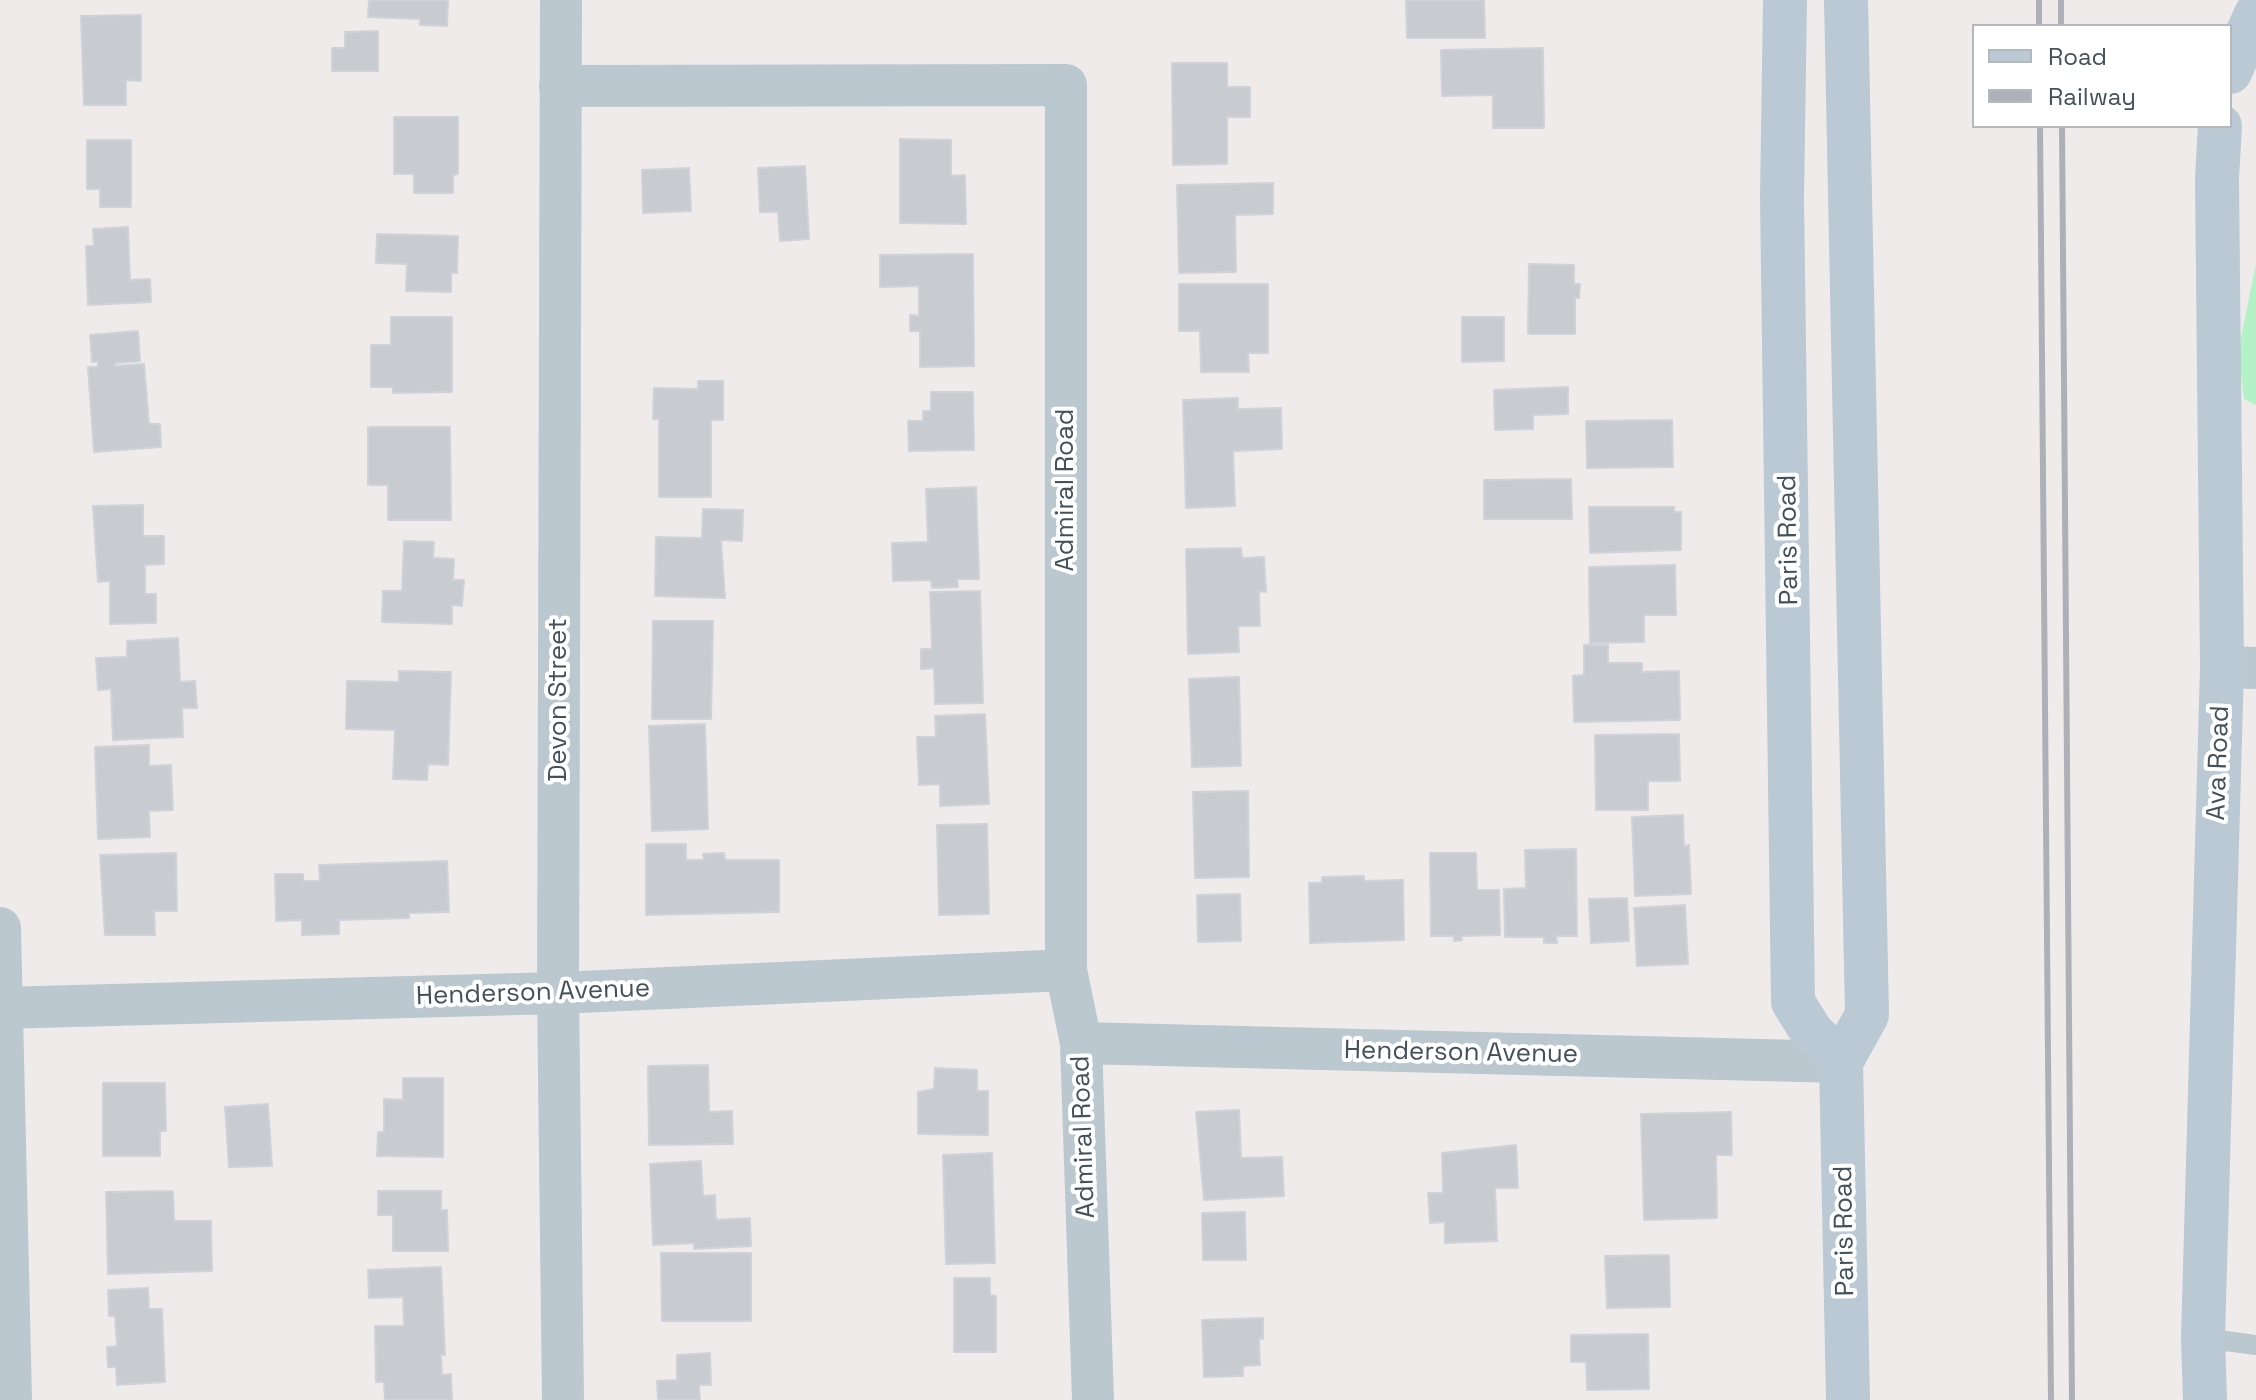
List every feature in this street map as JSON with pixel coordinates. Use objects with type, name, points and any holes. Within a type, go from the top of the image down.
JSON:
[{"type":"main road","name":"Paris Road","points":[[1785,0],[1782,198],[1793,1002],[1811,1031],[1841,1062],[1848,1400]]},
{"type":"main road","points":[[1841,1062],[1867,1015],[1846,0]]},
{"type":"main road","points":[[2232,68],[2256,14]]},
{"type":"main road","name":"Ava Road","points":[[2205,1400],[2203,1338],[2239,668],[2217,178],[2220,128]]},
{"type":"street","name":"Devon Street","points":[[561,0],[558,993],[563,1400]]},
{"type":"street","name":"Admiral Road","points":[[560,86],[1066,85],[1066,970],[1081,1043],[1093,1400]]},
{"type":"street","points":[[0,928],[11,1400]]},
{"type":"street","name":"Henderson Avenue","points":[[1,1008],[558,993],[1066,970]]},
{"type":"street","name":"Henderson Avenue","points":[[1081,1043],[1841,1062]]},
{"type":"lane","points":[[2203,1338],[2256,1345]]},
{"type":"green space","points":[[2256,264],[2256,405],[2244,399],[2238,352]]},
{"type":"building","points":[[369,0],[448,0],[447,26],[420,25],[420,19],[368,17]]},
{"type":"building","points":[[1406,0],[1484,0],[1485,38],[1407,38]]},
{"type":"building","points":[[141,15],[141,81],[126,80],[126,105],[84,105],[81,16]]},
{"type":"building","points":[[378,31],[378,71],[332,71],[332,48],[345,48],[345,32]]},
{"type":"building","points":[[1543,48],[1544,128],[1493,128],[1493,95],[1442,96],[1441,50]]},
{"type":"building","points":[[1172,63],[1227,63],[1227,87],[1250,87],[1250,117],[1227,117],[1227,164],[1173,165]]},
{"type":"building","points":[[394,117],[458,117],[458,174],[453,175],[453,193],[414,193],[414,174],[394,174]]},
{"type":"building","points":[[900,139],[951,140],[951,176],[965,175],[966,224],[900,223]]},
{"type":"building","points":[[87,140],[131,140],[131,207],[100,207],[100,189],[87,189]]},
{"type":"building","points":[[805,166],[809,239],[780,241],[778,212],[760,212],[758,168]]},
{"type":"building","points":[[689,168],[691,211],[643,213],[642,170]]},
{"type":"building","points":[[1273,183],[1273,214],[1235,215],[1236,272],[1179,273],[1177,185]]},
{"type":"building","points":[[128,227],[130,280],[150,279],[151,302],[88,305],[86,246],[94,246],[93,229]]},
{"type":"building","points":[[377,234],[458,236],[457,273],[451,273],[451,292],[406,291],[407,264],[376,263]]},
{"type":"building","points":[[973,254],[974,366],[920,367],[920,331],[910,331],[910,315],[919,316],[919,286],[880,287],[880,255]]},
{"type":"building","points":[[1529,264],[1574,265],[1574,284],[1580,284],[1579,298],[1575,298],[1575,334],[1528,334]]},
{"type":"building","points":[[1179,284],[1268,284],[1268,353],[1248,353],[1249,372],[1201,372],[1200,331],[1179,331]]},
{"type":"building","points":[[391,317],[452,317],[452,392],[393,393],[393,387],[371,387],[371,345],[391,345]]},
{"type":"building","points":[[1462,317],[1504,317],[1504,361],[1462,362]]},
{"type":"building","points":[[138,331],[140,361],[115,363],[115,366],[144,364],[149,424],[160,424],[161,447],[94,452],[88,367],[98,367],[98,361],[92,362],[90,335]]},
{"type":"building","points":[[698,381],[723,381],[723,420],[711,420],[711,497],[659,497],[659,419],[653,419],[654,388],[698,389]]},
{"type":"building","points":[[1568,387],[1568,414],[1533,415],[1533,429],[1495,430],[1494,390]]},
{"type":"building","points":[[931,392],[973,392],[974,450],[909,451],[908,421],[923,421],[923,411],[931,411]]},
{"type":"building","points":[[1238,398],[1238,409],[1281,408],[1282,449],[1233,451],[1235,506],[1186,508],[1183,400]]},
{"type":"building","points":[[1672,420],[1673,467],[1587,468],[1586,421]]},
{"type":"building","points":[[368,427],[450,427],[451,520],[388,520],[388,485],[368,485]]},
{"type":"building","points":[[1571,479],[1572,519],[1484,519],[1484,480]]},
{"type":"building","points":[[976,487],[979,579],[957,579],[958,587],[932,588],[931,580],[893,581],[892,543],[928,542],[926,489]]},
{"type":"building","points":[[143,505],[143,536],[164,536],[164,564],[145,565],[145,594],[156,594],[156,623],[110,624],[110,581],[98,582],[93,506]]},
{"type":"building","points":[[1589,507],[1674,507],[1674,512],[1681,512],[1681,550],[1590,553]]},
{"type":"building","points":[[703,509],[743,510],[742,541],[721,540],[725,598],[655,596],[656,537],[702,538]]},
{"type":"building","points":[[404,541],[434,542],[433,558],[454,559],[453,580],[464,580],[462,606],[452,605],[452,624],[382,622],[383,591],[402,591]]},
{"type":"building","points":[[1241,548],[1242,558],[1264,557],[1266,592],[1259,591],[1260,626],[1238,626],[1239,652],[1188,654],[1186,549]]},
{"type":"building","points":[[1675,565],[1676,615],[1644,615],[1644,642],[1590,643],[1589,567]]},
{"type":"building","points":[[980,591],[983,703],[935,704],[934,668],[921,669],[921,649],[932,649],[930,592]]},
{"type":"building","points":[[653,621],[713,621],[711,719],[652,719]]},
{"type":"building","points":[[178,638],[180,682],[195,681],[197,708],[182,708],[183,737],[113,740],[111,689],[98,690],[96,658],[127,657],[127,641]]},
{"type":"building","points":[[1584,645],[1608,645],[1608,663],[1642,663],[1642,672],[1679,671],[1680,720],[1574,722],[1573,676],[1584,675]]},
{"type":"building","points":[[399,671],[451,672],[448,765],[428,764],[427,780],[393,779],[395,730],[346,729],[347,681],[399,682]]},
{"type":"building","points":[[1239,677],[1241,766],[1192,767],[1189,679]]},
{"type":"building","points":[[985,714],[989,804],[940,806],[940,784],[919,785],[917,737],[936,737],[935,716]]},
{"type":"building","points":[[705,724],[708,829],[652,831],[649,726]]},
{"type":"building","points":[[1679,734],[1680,781],[1648,781],[1648,810],[1596,810],[1595,735]]},
{"type":"building","points":[[149,745],[149,766],[171,765],[173,810],[149,811],[150,837],[98,839],[95,747]]},
{"type":"building","points":[[1248,791],[1249,877],[1195,878],[1193,792]]},
{"type":"building","points":[[1683,815],[1684,846],[1689,845],[1691,894],[1635,896],[1632,817]]},
{"type":"building","points":[[987,824],[989,914],[939,915],[937,825]]},
{"type":"building","points":[[646,844],[686,844],[686,860],[704,860],[703,854],[724,853],[725,860],[779,860],[779,912],[646,915]]},
{"type":"building","points":[[1576,849],[1577,936],[1556,936],[1557,943],[1544,943],[1544,937],[1505,937],[1504,889],[1526,888],[1525,850]]},
{"type":"building","points":[[176,853],[177,911],[154,911],[155,935],[105,935],[100,855]]},
{"type":"building","points":[[1430,853],[1476,853],[1477,890],[1499,890],[1500,935],[1461,936],[1462,940],[1454,941],[1454,936],[1431,936]]},
{"type":"building","points":[[447,861],[449,912],[409,913],[409,918],[339,920],[339,934],[302,935],[302,920],[276,921],[275,874],[303,874],[303,881],[320,881],[319,865]]},
{"type":"building","points":[[1364,876],[1364,881],[1403,880],[1404,940],[1310,943],[1309,883],[1322,883],[1322,877]]},
{"type":"building","points":[[1240,894],[1241,941],[1198,942],[1197,895]]},
{"type":"building","points":[[1627,898],[1629,941],[1591,943],[1589,899]]},
{"type":"building","points":[[1685,905],[1688,964],[1637,966],[1634,908]]},
{"type":"building","points":[[708,1065],[709,1112],[732,1111],[733,1144],[649,1145],[648,1066]]},
{"type":"building","points":[[935,1068],[977,1070],[977,1091],[988,1091],[988,1135],[918,1134],[918,1092],[934,1089]]},
{"type":"building","points":[[403,1078],[443,1078],[443,1157],[377,1156],[378,1132],[384,1132],[384,1099],[403,1100]]},
{"type":"building","points":[[103,1083],[165,1083],[166,1131],[160,1131],[160,1156],[103,1156]]},
{"type":"building","points":[[268,1104],[272,1166],[229,1167],[225,1107]]},
{"type":"building","points":[[1239,1110],[1241,1158],[1282,1157],[1284,1196],[1204,1200],[1196,1112]]},
{"type":"building","points":[[1731,1112],[1732,1155],[1716,1155],[1717,1218],[1644,1220],[1641,1114]]},
{"type":"building","points":[[1516,1145],[1518,1188],[1495,1188],[1497,1241],[1445,1243],[1445,1222],[1430,1223],[1428,1193],[1443,1193],[1442,1153]]},
{"type":"building","points":[[992,1153],[995,1263],[946,1264],[943,1155]]},
{"type":"building","points":[[701,1161],[703,1196],[715,1195],[716,1220],[750,1218],[751,1246],[694,1249],[694,1243],[653,1245],[650,1164]]},
{"type":"building","points":[[173,1191],[174,1221],[211,1221],[212,1271],[108,1274],[106,1192]]},
{"type":"building","points":[[378,1191],[441,1191],[441,1210],[447,1210],[448,1251],[393,1251],[393,1215],[378,1215]]},
{"type":"building","points":[[1245,1212],[1246,1260],[1203,1260],[1202,1213]]},
{"type":"building","points":[[661,1253],[751,1253],[751,1321],[662,1321]]},
{"type":"building","points":[[1669,1255],[1670,1307],[1607,1308],[1605,1256]]},
{"type":"building","points":[[441,1267],[445,1355],[441,1355],[442,1375],[451,1374],[452,1400],[385,1400],[384,1382],[376,1382],[375,1326],[404,1326],[403,1297],[369,1298],[368,1270]]},
{"type":"building","points":[[954,1278],[990,1278],[990,1295],[996,1296],[996,1352],[954,1352]]},
{"type":"building","points":[[148,1288],[149,1309],[162,1309],[165,1382],[117,1385],[116,1367],[108,1367],[107,1347],[117,1346],[115,1316],[109,1316],[108,1290]]},
{"type":"building","points":[[1263,1318],[1263,1339],[1259,1338],[1260,1365],[1243,1366],[1243,1376],[1204,1377],[1202,1320]]},
{"type":"building","points":[[1648,1334],[1649,1389],[1587,1390],[1586,1362],[1571,1362],[1571,1335]]},
{"type":"building","points":[[710,1353],[711,1385],[699,1385],[700,1400],[658,1400],[657,1381],[677,1380],[677,1355]]},
{"type":"railway","points":[[2039,0],[2039,24]]},
{"type":"railway","points":[[2061,0],[2061,24]]},
{"type":"railway","points":[[2040,128],[2051,1400]]},
{"type":"railway","points":[[2062,128],[2072,1400]]}]
